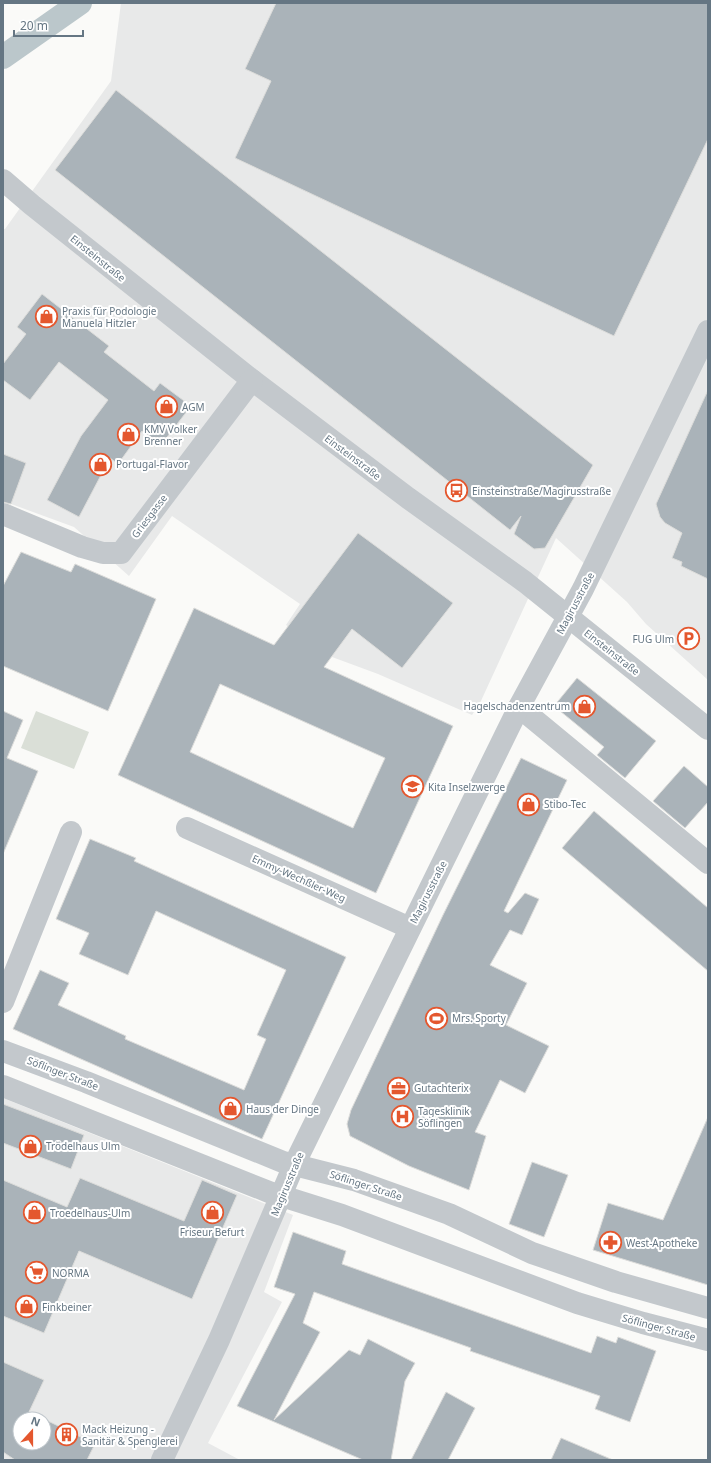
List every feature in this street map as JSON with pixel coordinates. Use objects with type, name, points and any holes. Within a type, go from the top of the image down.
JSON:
[{"type":"street","name":"Einsteinstraße","points":[[3,180],[44,215],[252,380],[402,493],[525,582],[708,729]]},
{"type":"street","name":"Magirusstraße","points":[[162,1460],[219,1340],[294,1165],[519,707],[568,617],[708,331]]},
{"type":"street","name":"Griesgasse","points":[[3,514],[89,549],[103,553],[121,553],[252,380]]},
{"type":"street","points":[[519,707],[708,863]]},
{"type":"street","name":"Emmy-Wechßler-Weg","points":[[187,828],[410,928]]},
{"type":"street","points":[[3,1002],[71,832]]},
{"type":"street","name":"Söflinger Straße","points":[[3,1051],[86,1082],[294,1165],[360,1181],[449,1214],[544,1257],[616,1282],[708,1308]]},
{"type":"street","name":"Söflinger Straße","points":[[3,1086],[282,1196],[342,1215],[584,1305],[643,1324],[708,1340]]},
{"type":"shaded area","points":[[121,3],[708,3],[708,680],[646,624],[627,602],[556,538],[480,703],[472,715],[378,674],[332,657],[286,625],[300,604],[172,516],[129,576],[74,527],[3,501],[3,229],[5,229],[111,81]]},
{"type":"shaded area","points":[[36,711],[89,732],[74,769],[21,748]]},
{"type":"shaded area","points":[[3,1098],[293,1215],[264,1292],[282,1302],[208,1443],[240,1460],[3,1460]]},
{"type":"building","points":[[276,3],[708,3],[708,139],[614,336],[235,158],[271,81],[245,69]]},
{"type":"building","points":[[116,90],[593,465],[545,548],[534,549],[514,534],[521,516],[510,530],[55,170]]},
{"type":"building","points":[[42,294],[109,346],[104,352],[154,391],[160,383],[191,406],[161,445],[142,431],[118,464],[110,458],[79,517],[47,500],[81,436],[108,400],[59,362],[30,400],[3,380],[3,364],[26,334],[17,327]]},
{"type":"building","points":[[708,390],[708,579],[681,566],[682,562],[672,558],[682,533],[665,523],[660,517],[656,504]]},
{"type":"building","points":[[3,454],[26,463],[11,504],[3,502]]},
{"type":"building","points":[[358,533],[453,603],[402,668],[352,629],[324,667],[453,726],[376,893],[118,775],[194,608],[274,645]],"holes":[[[220,684],[385,758],[353,828],[190,752]]]},
{"type":"building","points":[[21,552],[71,572],[75,564],[156,599],[108,711],[3,666],[3,586]]},
{"type":"building","points":[[577,678],[656,741],[625,778],[597,755],[604,747],[554,706]]},
{"type":"building","points":[[3,711],[23,720],[7,758],[38,771],[3,854]]},
{"type":"building","points":[[521,758],[567,780],[504,911],[508,913],[525,893],[539,899],[522,935],[510,930],[490,965],[527,983],[506,1025],[549,1046],[525,1093],[500,1080],[475,1132],[486,1136],[469,1190],[409,1166],[350,1136],[347,1124],[351,1110],[443,915]]},
{"type":"building","points":[[684,766],[708,787],[708,802],[685,828],[653,801]]},
{"type":"building","points":[[594,811],[708,908],[708,971],[562,848]]},
{"type":"building","points":[[90,839],[136,858],[134,861],[346,957],[262,1139],[13,1029],[40,970],[69,983],[58,1005],[126,1036],[125,1039],[244,1090],[266,1039],[257,1035],[286,970],[156,911],[128,975],[79,954],[89,933],[56,919]]},
{"type":"building","points":[[3,1104],[84,1135],[71,1169],[3,1143]]},
{"type":"building","points":[[708,1117],[708,1285],[593,1250],[608,1203],[663,1220]]},
{"type":"building","points":[[532,1162],[568,1175],[544,1237],[509,1224]]},
{"type":"building","points":[[80,1178],[184,1221],[202,1180],[237,1195],[192,1299],[79,1251],[44,1333],[3,1316],[3,1180],[67,1207]]},
{"type":"building","points":[[293,1232],[346,1251],[342,1264],[591,1353],[597,1336],[616,1343],[618,1337],[656,1351],[630,1422],[595,1409],[600,1396],[470,1351],[471,1348],[314,1292],[303,1323],[320,1332],[274,1420],[349,1350],[360,1355],[368,1339],[415,1363],[405,1381],[391,1460],[363,1460],[237,1406],[295,1294],[274,1287]]},
{"type":"building","points":[[3,1362],[44,1380],[29,1411],[12,1411],[12,1451],[52,1451],[52,1423],[95,1444],[87,1460],[15,1460],[3,1452]]},
{"type":"building","points":[[446,1392],[475,1408],[448,1460],[411,1460]]},
{"type":"building","points":[[561,1438],[613,1460],[551,1460]]},
{"type":"waterway","points":[[3,57],[80,3]]},
{"type":"place","name":"Praxis für Podologie Manuela Hitzler","points":[[47,317]]},
{"type":"place","name":"AGM","points":[[167,407]]},
{"type":"place","name":"KMV Volker Brenner","points":[[129,435]]},
{"type":"place","name":"Portugal-Flavor","points":[[100,464]]},
{"type":"place","name":"Einsteinstraße/Magirusstraße","points":[[456,491]]},
{"type":"place","name":"FUG Ulm","points":[[689,639]]},
{"type":"place","name":"Hagelschadenzentrum","points":[[585,706]]},
{"type":"place","name":"Kita Inselzwerge","points":[[412,787]]},
{"type":"place","name":"Stibo-Tec","points":[[529,804]]},
{"type":"place","name":"Mrs. Sporty","points":[[437,1018]]},
{"type":"place","name":"Gutachterix","points":[[398,1088]]},
{"type":"place","name":"Haus der Dinge","points":[[230,1109]]},
{"type":"place","name":"Tagesklinik Söflingen","points":[[402,1117]]},
{"type":"place","name":"Trödelhaus Ulm","points":[[31,1146]]},
{"type":"place","name":"Friseur Befurt","points":[[212,1212]]},
{"type":"place","name":"Troedelhaus-Ulm","points":[[34,1213]]},
{"type":"place","name":"West-Apotheke","points":[[611,1243]]},
{"type":"place","name":"NORMA","points":[[37,1273]]},
{"type":"place","name":"Finkbeiner","points":[[27,1307]]},
{"type":"place","name":"Mack Heizung - Sanitär & Spenglerei","points":[[66,1435]]}]
